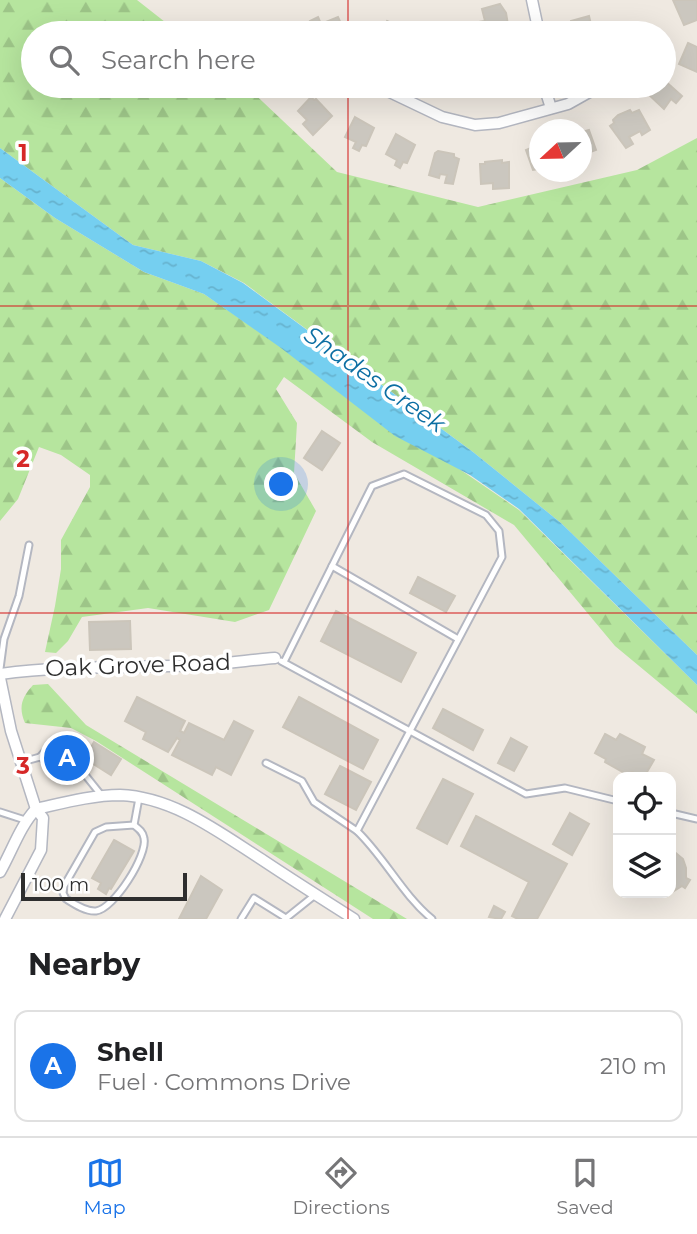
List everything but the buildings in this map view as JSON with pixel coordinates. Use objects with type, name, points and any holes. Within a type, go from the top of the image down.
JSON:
[{"type":"street","points":[[532,0],[536,21]]},
{"type":"street","points":[[402,98],[442,117],[465,123],[499,123],[582,98]]},
{"type":"street","points":[[548,98],[551,108]]},
{"type":"street","name":"Oak Grove Road","points":[[5,919],[41,850],[43,818],[36,809],[9,722],[0,676],[34,669],[201,665],[280,660]]},
{"type":"street","points":[[0,872],[4,856],[25,820],[36,809],[103,796],[139,798],[178,809],[214,829],[354,919]]},
{"type":"lane","points":[[358,831],[409,730],[502,557],[499,531],[486,515],[404,474],[372,486],[280,660],[409,730],[526,794],[565,788],[613,799]]},
{"type":"lane","points":[[0,668],[4,639],[19,596],[30,545]]},
{"type":"lane","points":[[332,566],[458,639]]},
{"type":"lane","points":[[22,762],[40,757],[55,740],[63,744]]},
{"type":"lane","points":[[46,750],[56,756]]},
{"type":"lane","points":[[69,776],[73,778],[82,771],[86,759],[82,755]]},
{"type":"lane","points":[[40,757],[50,764]]},
{"type":"lane","points":[[266,763],[302,781],[314,802],[358,831],[417,907],[432,919]]},
{"type":"lane","points":[[74,768],[82,771],[103,796]]},
{"type":"lane","points":[[134,825],[139,798]]},
{"type":"lane","points":[[0,812],[25,820]]},
{"type":"lane","points":[[676,814],[697,819]]},
{"type":"lane","points":[[134,825],[142,834],[144,846],[128,880],[112,903],[99,911],[92,911],[66,900],[63,894],[64,886],[95,832],[106,827],[134,825]]},
{"type":"lane","points":[[241,919],[254,898],[285,918],[315,895]]},
{"type":"green space","points":[[0,0],[137,0],[164,21],[21,21],[21,98],[259,98],[337,172],[478,207],[637,170],[697,138],[697,655],[561,523],[473,452],[244,283],[201,261],[133,245],[0,148]]},
{"type":"green space","points":[[0,178],[55,218],[144,272],[204,294],[519,510],[697,685],[697,714],[615,646],[514,525],[372,442],[284,377],[276,389],[297,423],[294,473],[316,511],[269,610],[235,622],[148,608],[82,617],[68,641],[56,653],[45,652],[61,569],[61,540],[90,487],[90,475],[61,455],[39,447],[18,499],[0,521]]},
{"type":"green space","points":[[48,684],[86,725],[407,919],[373,919],[96,741],[71,728],[25,723],[22,702],[26,694],[33,685]]},
{"type":"water","points":[[0,148],[133,245],[201,261],[243,283],[473,452],[561,523],[697,655],[697,685],[519,509],[470,475],[395,436],[281,348],[204,294],[144,272],[55,218],[0,178]]},
{"type":"place","name":"Shell","points":[[67,758]]},
{"type":"water label","name":"Shades Creek","points":[[375,379]]}]
